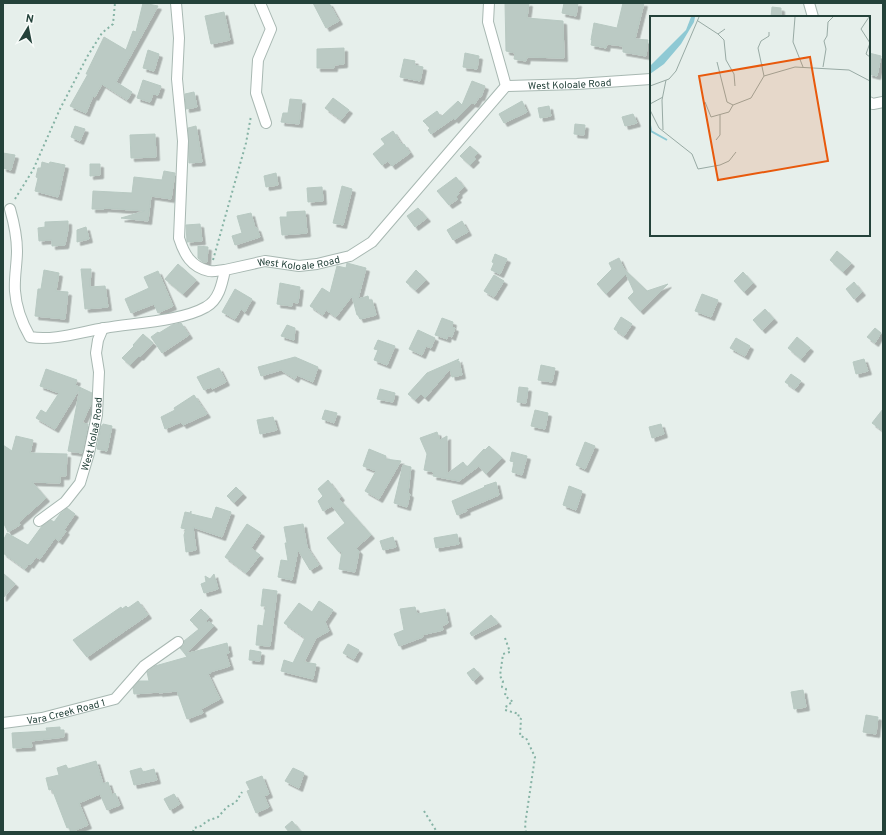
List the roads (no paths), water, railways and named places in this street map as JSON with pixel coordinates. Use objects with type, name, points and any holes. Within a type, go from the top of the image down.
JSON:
[{"type":"street","name":"West Koloale Road","points":[[176,3],[179,38],[178,79],[183,141],[179,238],[183,252],[194,264],[210,271],[225,270],[265,261],[299,266],[317,264],[350,256],[372,242],[506,86],[577,84],[650,79]]},
{"type":"street","points":[[260,3],[271,29],[258,60],[256,93],[266,123]]},
{"type":"street","points":[[489,3],[488,22],[506,86]]},
{"type":"street","points":[[809,3],[813,16]]},
{"type":"street","points":[[870,102],[873,104],[883,102]]},
{"type":"street","points":[[10,209],[15,228],[17,251],[15,290],[16,301],[23,325],[30,337],[56,337],[182,316],[207,307],[216,298],[225,270]]},
{"type":"street","name":"West Kolaá Road","points":[[39,521],[65,502],[80,483],[89,453],[97,415],[99,372],[96,353],[98,340],[103,328]]},
{"type":"street","name":"Vara Creek Road 1","points":[[3,723],[42,718],[115,699],[144,666],[178,642]]}]
